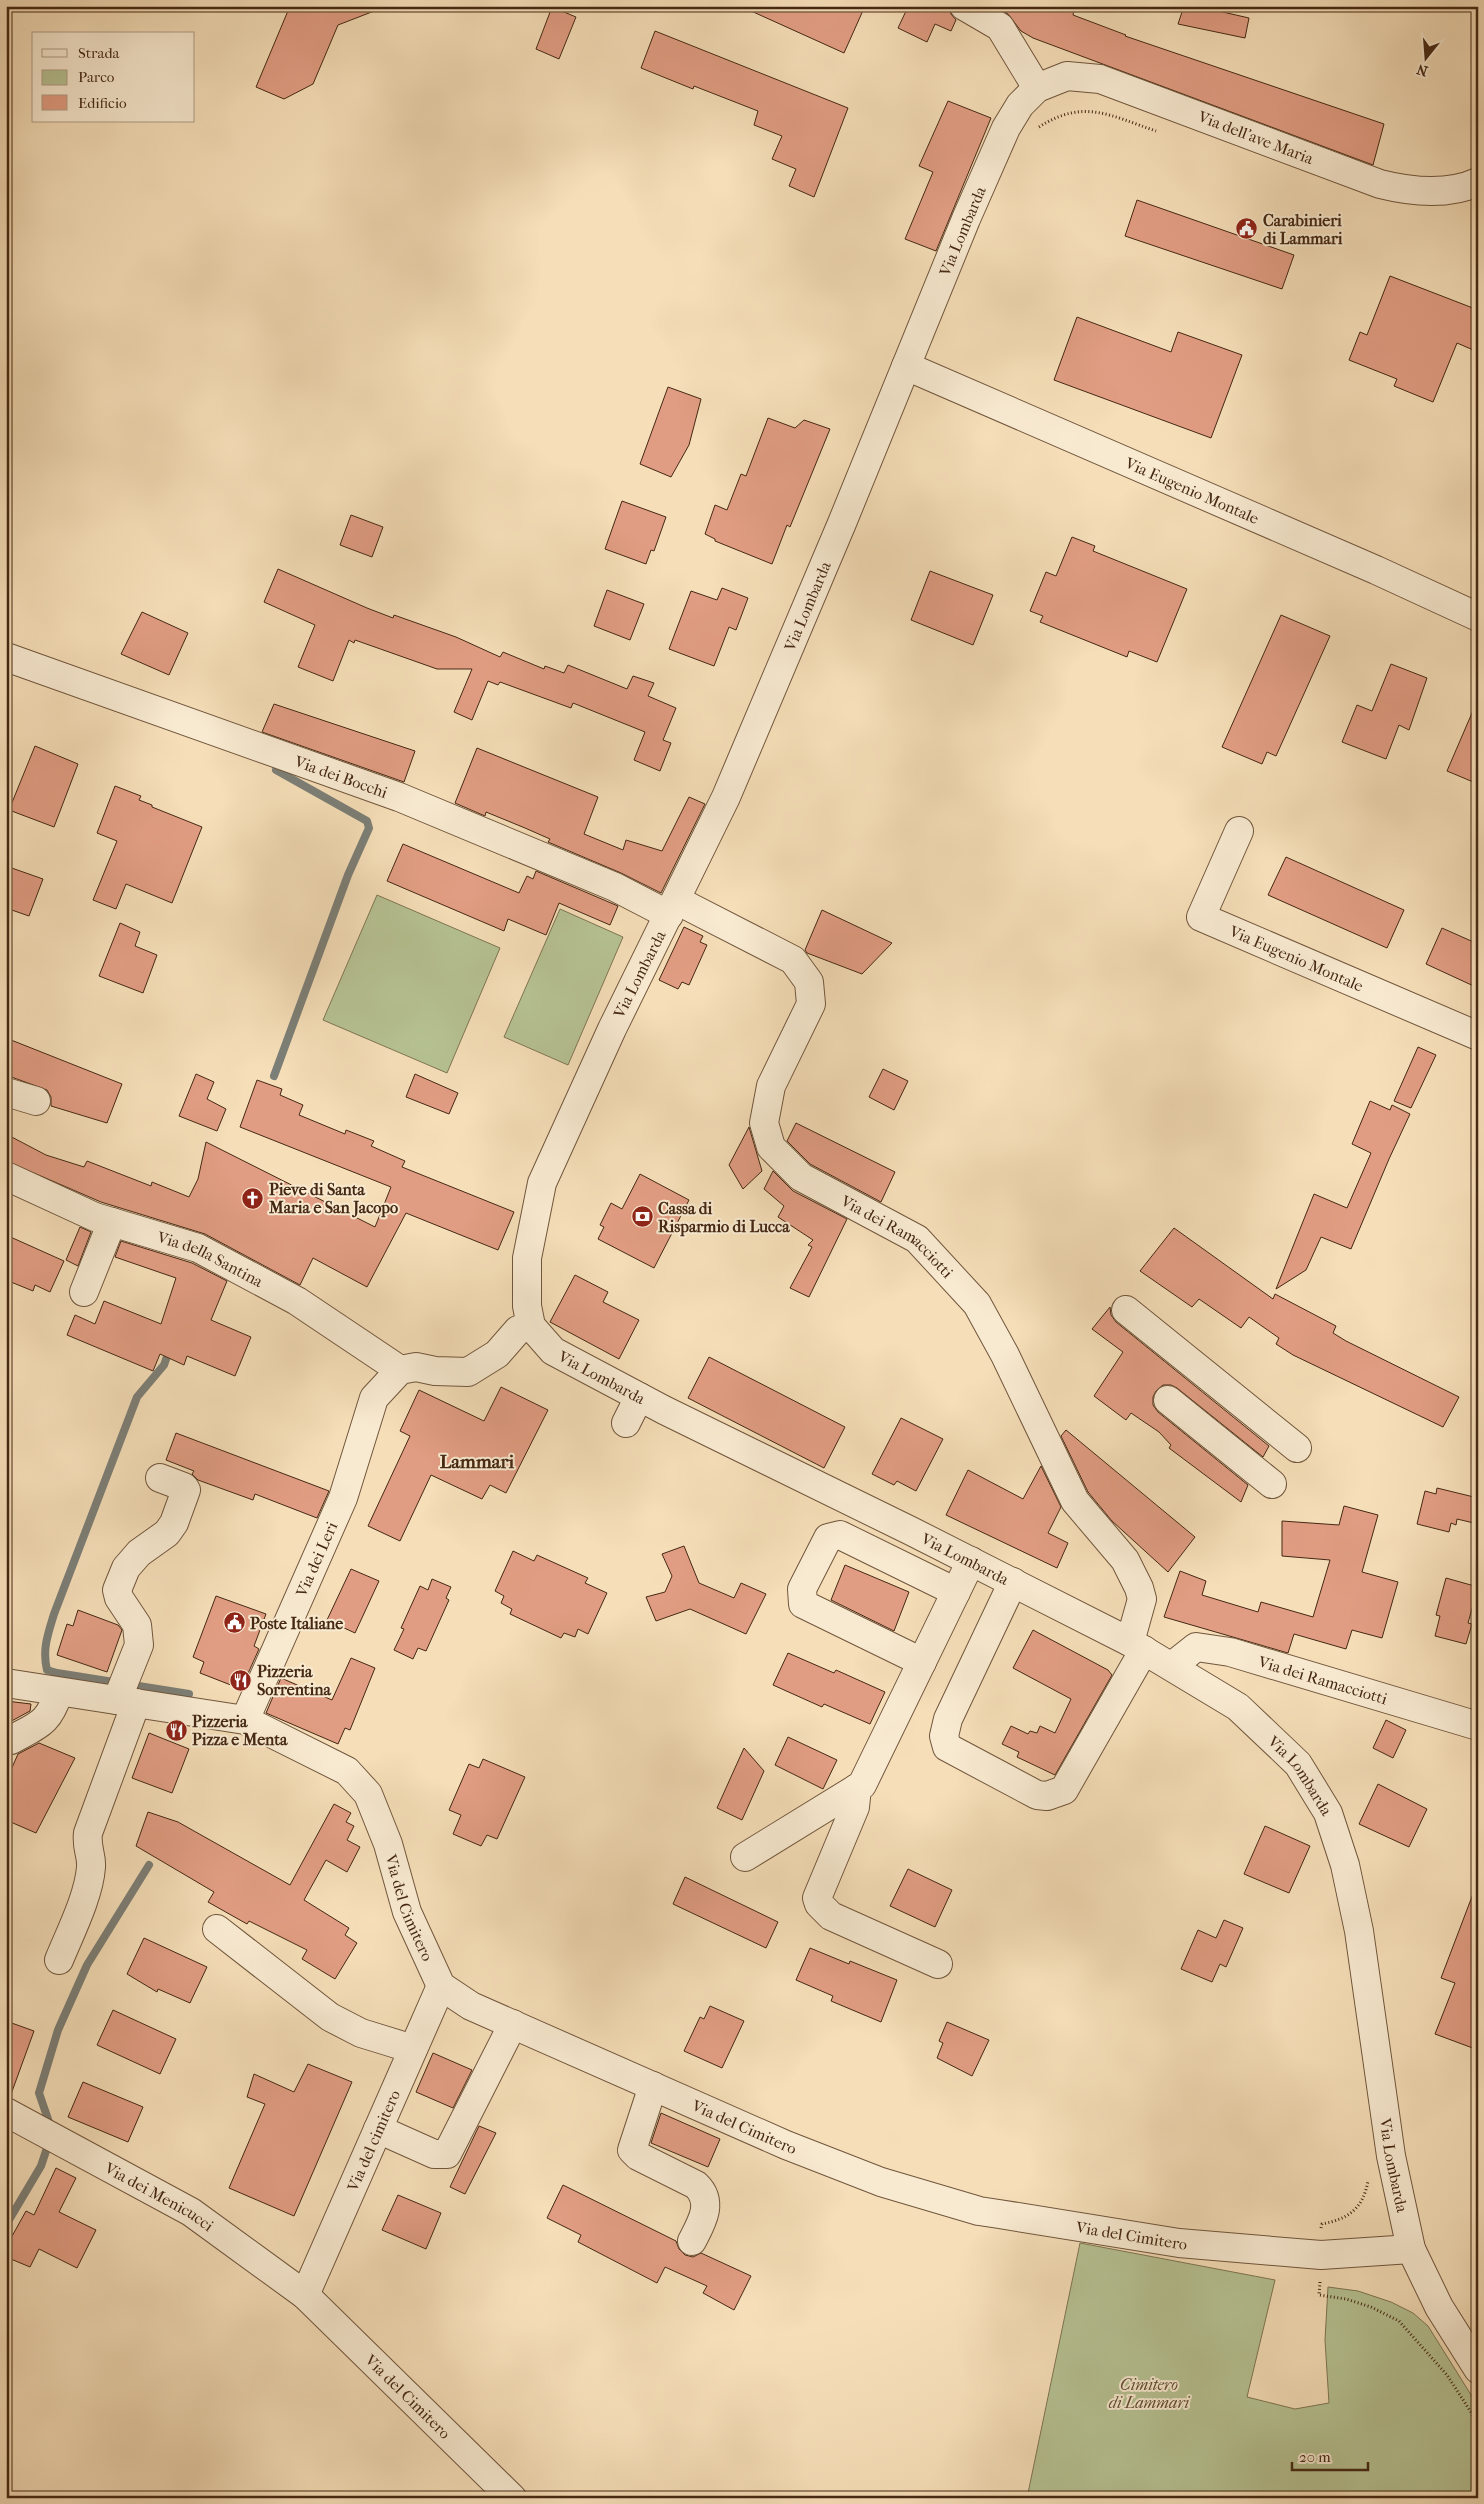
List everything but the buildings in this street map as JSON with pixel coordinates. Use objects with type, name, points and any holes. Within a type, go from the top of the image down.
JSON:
[{"type":"street","points":[[964,6],[1000,27],[1037,88]]},
{"type":"street","name":"Via dell'ave Maria","points":[[1037,88],[1067,76],[1100,79],[1380,184],[1414,192],[1448,190],[1478,182]]},
{"type":"street","name":"Via Lombarda","points":[[1037,88],[1020,105],[1006,128],[966,219],[766,705],[673,908],[612,1028],[542,1183],[527,1258],[527,1306],[518,1327],[553,1351],[639,1397],[971,1561],[1137,1646],[1238,1707],[1298,1764],[1328,1813],[1345,1865],[1360,1932],[1391,2156],[1411,2249],[1439,2307],[1478,2369]]},
{"type":"street","name":"Via Eugenio Montale","points":[[906,366],[1376,570],[1478,617]]},
{"type":"street","name":"Via dei Bocchi","points":[[9,668],[399,797],[673,908]]},
{"type":"street","name":"Via Eugenio Montale","points":[[1239,831],[1200,917],[1478,1036]]},
{"type":"street","name":"Via dei Ramacciotti","points":[[673,908],[793,960],[809,982],[810,1004],[772,1086],[764,1123],[771,1147],[800,1177],[917,1239],[977,1304],[1005,1355],[1075,1501],[1125,1560],[1140,1588],[1142,1599],[1137,1646],[1064,1790],[1047,1796],[1037,1795],[947,1747],[944,1736],[948,1719],[1013,1582]]},
{"type":"street","points":[[6,1092],[36,1101]]},
{"type":"street","name":"Via della Santina","points":[[6,1176],[95,1217],[198,1248],[297,1301],[400,1370]]},
{"type":"street","points":[[84,1292],[112,1222]]},
{"type":"street","points":[[1126,1310],[1297,1448]]},
{"type":"street","points":[[400,1370],[416,1366],[435,1371],[468,1372],[498,1354],[518,1327]]},
{"type":"street","name":"Via dei Leri","points":[[244,1720],[343,1498],[374,1398],[400,1370]]},
{"type":"street","points":[[626,1423],[639,1397]]},
{"type":"street","points":[[1168,1400],[1272,1484]]},
{"type":"street","points":[[60,1960],[88,1883],[91,1865],[86,1846],[88,1833],[127,1702],[140,1645],[137,1624],[118,1598],[117,1590],[126,1568],[139,1553],[167,1533],[174,1524],[186,1490],[184,1486],[160,1478]]},
{"type":"street","points":[[922,1662],[803,1604],[802,1589],[828,1538],[840,1535],[956,1592]]},
{"type":"street","points":[[746,1857],[862,1785],[971,1561]]},
{"type":"street","name":"Via dei Ramacciotti","points":[[1172,1666],[1196,1647],[1230,1652],[1478,1726]]},
{"type":"street","points":[[6,1683],[244,1720]]},
{"type":"street","points":[[6,1740],[11,1740],[47,1720],[59,1692]]},
{"type":"street","name":"Via del Cimitero","points":[[244,1720],[347,1771],[368,1794],[388,1844],[407,1912],[441,1986],[471,2006],[786,2145],[881,2182],[979,2211],[1179,2243],[1320,2255],[1411,2249]]},
{"type":"street","points":[[857,1788],[854,1807],[817,1898],[819,1904],[831,1916],[938,1964]]},
{"type":"street","points":[[217,1929],[330,2017],[361,2033],[413,2049]]},
{"type":"street","name":"Via del cimitero","points":[[305,2295],[441,1986]]},
{"type":"street","points":[[378,2129],[434,2154],[447,2154],[512,2024]]},
{"type":"street","points":[[653,2086],[632,2150],[638,2156],[696,2185],[702,2191],[706,2201],[704,2219],[692,2241]]},
{"type":"street","points":[[331,2236],[322,2218],[364,2120],[373,2108],[389,2103]]},
{"type":"street","name":"Via dei Menicucci","points":[[6,2112],[191,2212],[305,2295]]},
{"type":"street","name":"Via del Cimitero","points":[[305,2295],[512,2498]]},
{"type":"path","points":[[1367,2173],[1368,2182],[1361,2200],[1348,2216],[1322,2224],[1319,2295],[1346,2299],[1371,2306],[1399,2321],[1447,2374],[1478,2423]]},
{"type":"green space","points":[[377,895],[500,948],[447,1073],[323,1020]]},
{"type":"green space","points":[[560,909],[623,937],[568,1065],[504,1037]]},
{"type":"green space","name":"Cimitero di Lammari","points":[[1080,2243],[1275,2280],[1247,2397],[1295,2409],[1329,2403],[1325,2340],[1328,2287],[1358,2291],[1391,2302],[1413,2313],[1428,2326],[1478,2406],[1478,2498],[1027,2498]]},
{"type":"waterway","points":[[274,1076],[348,875],[369,828],[367,821],[276,770]]},
{"type":"waterway","points":[[170,1348],[164,1365],[137,1397],[54,1614],[46,1642],[45,1655],[47,1670],[57,1673],[189,1694]]},
{"type":"waterway","points":[[50,2125],[39,2093],[58,2030],[87,1965],[149,1865]]},
{"type":"waterway","points":[[6,2225],[41,2166],[48,2145]]},
{"type":"place","name":"Carabinieri di Lammari","points":[[1247,229]]},
{"type":"place","name":"Pieve di Santa Maria e San Jacopo","points":[[253,1198]]},
{"type":"place","name":"Cassa di Risparmio di Lucca","points":[[642,1217]]},
{"type":"place","name":"Poste Italiane","points":[[234,1623]]},
{"type":"place","name":"Pizzeria Sorrentina","points":[[241,1680]]},
{"type":"place","name":"Pizzeria Pizza e Menta","points":[[176,1730]]},
{"type":"district","name":"Lammari","points":[[477,1461]]}]
